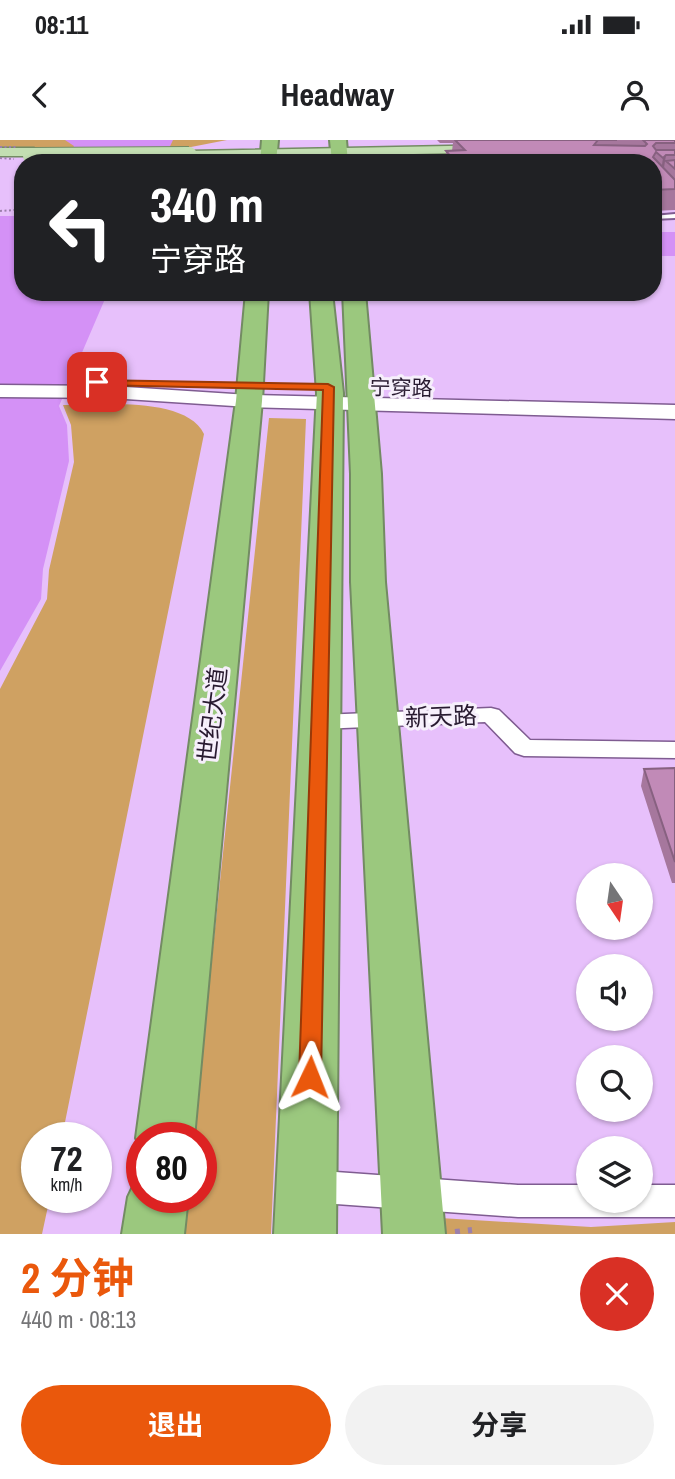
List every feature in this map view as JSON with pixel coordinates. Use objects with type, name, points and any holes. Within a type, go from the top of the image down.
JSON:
[{"type":"highway","name":"世纪大道","points":[[166,1122],[250,393],[256,301]]},
{"type":"highway","points":[[323,301],[369,510],[368,582],[414,1234]]},
{"type":"highway","points":[[305,1234],[320,722],[353,301]]},
{"type":"highway","points":[[153,1234],[156,1213]]},
{"type":"main road","points":[[188,154],[253,145],[269,152]]},
{"type":"main road","points":[[0,154],[188,154],[515,146]]},
{"type":"main road","points":[[0,381],[675,412]]},
{"type":"main road","points":[[0,391],[116,387]]},
{"type":"main road","name":"宁穿路","points":[[344,395],[675,396]]},
{"type":"street","name":"新天路","points":[[320,722],[491,715],[524,748],[675,750]]},
{"type":"street","points":[[307,1186],[518,1201],[675,1201]]},
{"type":"shaded area","points":[[0,140],[227,140],[191,147],[0,147]]},
{"type":"shaded area","points":[[65,140],[173,140],[166,154],[69,154],[74,146]]},
{"type":"shaded area","points":[[0,216],[14,216],[14,301],[104,301],[59,406],[67,425],[69,461],[43,569],[41,599],[0,671]]},
{"type":"shaded area","points":[[662,232],[675,232],[675,256],[662,256]]},
{"type":"shaded area","points":[[63,405],[140,405],[179,413],[194,422],[204,434],[65,1122],[21,1122],[21,1213],[47,1213],[42,1234],[0,1234],[0,689],[47,599],[49,570],[74,462],[71,425]]},
{"type":"shaded area","points":[[269,418],[306,419],[271,1234],[183,1234],[185,1213],[217,1213],[217,1122],[195,1122]]},
{"type":"shaded area","points":[[440,1218],[591,1227],[675,1222],[675,1234],[441,1234]]},
{"type":"building","points":[[455,140],[598,140],[594,145],[645,146],[647,144],[643,140],[675,140],[675,143],[656,143],[653,146],[656,150],[675,150],[675,155],[666,155],[663,158],[662,154],[656,152],[448,154],[446,151],[465,150]]},
{"type":"building","points":[[675,160],[675,169],[666,161]]},
{"type":"building","points":[[662,166],[675,180],[675,189],[662,190]]},
{"type":"building","points":[[675,768],[675,862],[644,769]]},
{"type":"route","points":[[97,382],[328,387],[330,393],[310,1077]]}]
